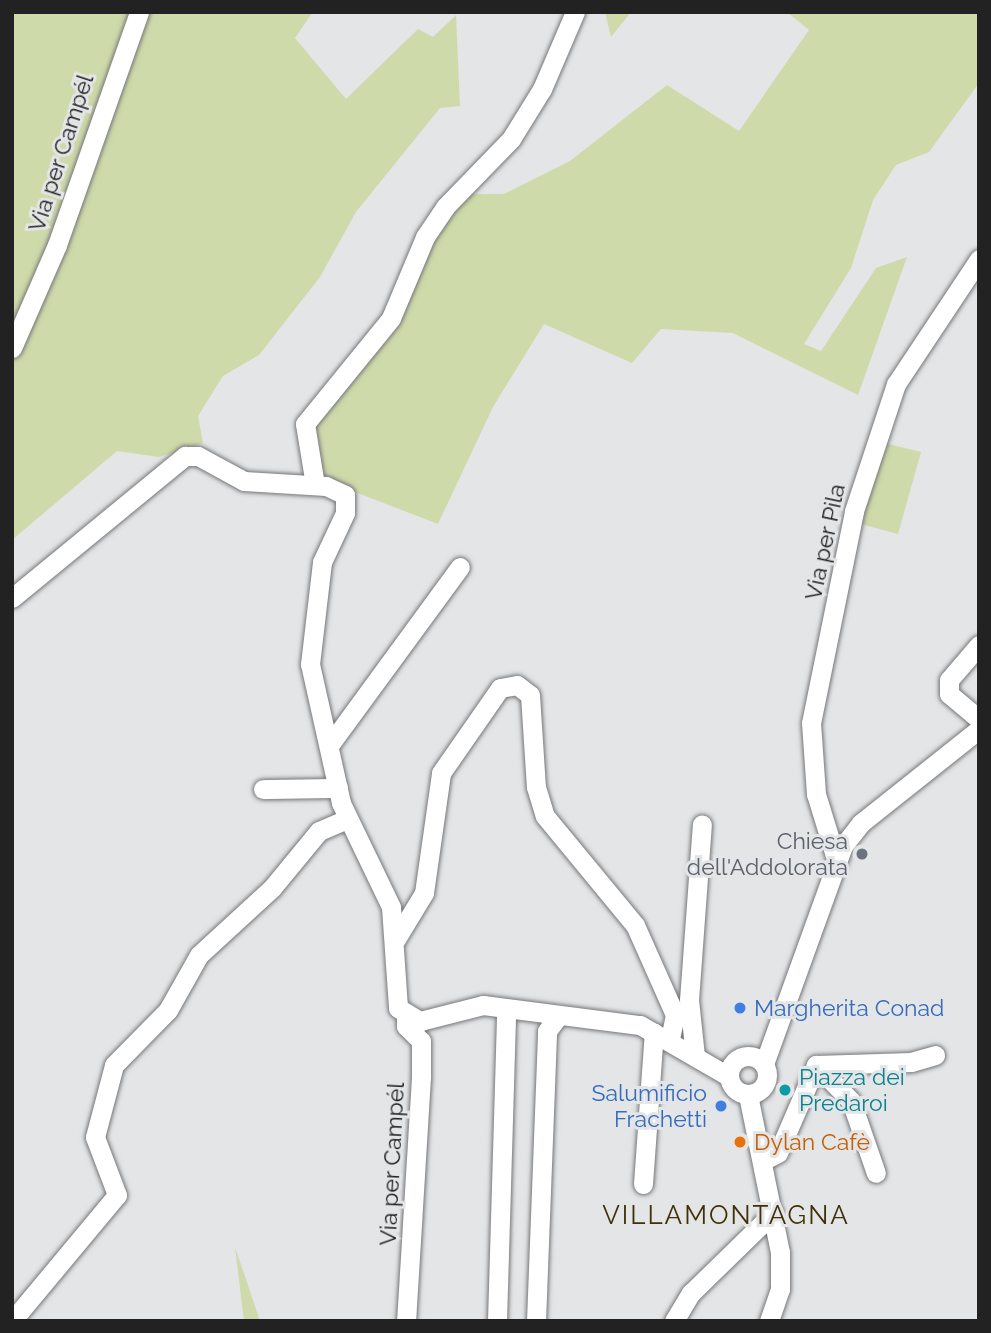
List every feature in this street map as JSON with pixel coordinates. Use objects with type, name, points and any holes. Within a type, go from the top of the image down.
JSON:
[{"type":"street","name":"Via per Campél","points":[[12,348],[57,245],[139,12]]},
{"type":"street","points":[[315,485],[305,425],[391,318],[425,237],[445,207],[512,139],[542,89],[575,12]]},
{"type":"street","name":"Via per Pila","points":[[836,859],[816,794],[811,723],[854,511],[896,384],[979,259]]},
{"type":"street","name":"Via per Campél","points":[[12,598],[185,456],[198,456],[263,486],[315,485],[345,495],[348,504],[324,552],[308,647],[347,819],[387,895],[396,939],[392,987],[406,1015],[406,1026],[421,1041],[407,1321]]},
{"type":"street","points":[[331,743],[460,567]]},
{"type":"street","points":[[979,645],[949,680],[949,694],[979,719]]},
{"type":"street","name":"Via per Campél","points":[[396,939],[424,893],[441,773],[500,688],[517,685],[530,695],[536,788],[545,816],[635,925],[675,1015],[662,1035]]},
{"type":"street","points":[[748,1095],[765,1084],[764,1064],[836,859],[861,822],[979,729]]},
{"type":"street","points":[[263,789],[338,788]]},
{"type":"street","points":[[12,1321],[117,1195],[94,1137],[114,1065],[168,1010],[199,955],[272,888],[319,831],[347,819]]},
{"type":"street","points":[[695,1056],[689,1000],[702,824]]},
{"type":"street","points":[[406,1015],[431,1021],[484,1004],[556,1019],[620,1022],[662,1035],[729,1076],[748,1095],[766,1159],[780,1252],[780,1289],[769,1321]]},
{"type":"street","points":[[497,1321],[506,1010]]},
{"type":"street","points":[[536,1321],[546,1044],[556,1019]]},
{"type":"street","points":[[643,1184],[662,1035]]},
{"type":"street","points":[[816,1065],[911,1062],[935,1055]]},
{"type":"street","points":[[729,1076],[742,1057],[764,1064]]},
{"type":"street","points":[[766,1159],[778,1153],[816,1065]]},
{"type":"street","points":[[816,1065],[851,1101],[876,1173]]},
{"type":"street","points":[[674,1321],[691,1293],[774,1213]]},
{"type":"green space","points":[[12,12],[313,12],[295,38],[346,99],[418,29],[433,37],[456,15],[460,106],[440,108],[356,212],[320,277],[259,355],[223,376],[198,416],[203,443],[159,457],[117,451],[12,540]]},
{"type":"green space","points":[[605,12],[631,12],[611,37]]},
{"type":"green space","points":[[787,12],[979,12],[979,83],[929,152],[896,165],[873,200],[851,268],[804,344],[821,351],[876,268],[907,257],[858,395],[733,333],[661,329],[632,363],[544,324],[493,407],[438,524],[324,480],[316,425],[397,328],[429,244],[467,194],[504,194],[570,161],[667,85],[739,131],[809,30]]},
{"type":"green space","points":[[880,442],[921,452],[898,534],[857,523]]},
{"type":"green space","points":[[235,1247],[260,1321],[244,1321]]},
{"type":"place","name":"Chiesa dell'Addolorata","points":[[862,854]]},
{"type":"place","name":"Margherita Conad","points":[[740,1008]]},
{"type":"place","name":"Piazza dei Predaroi","points":[[785,1090]]},
{"type":"place","name":"Salumificio Frachetti","points":[[721,1106]]},
{"type":"place","name":"Dylan Cafè","points":[[740,1142]]},
{"type":"district","name":"VILLAMONTAGNA","points":[[726,1216]]}]
